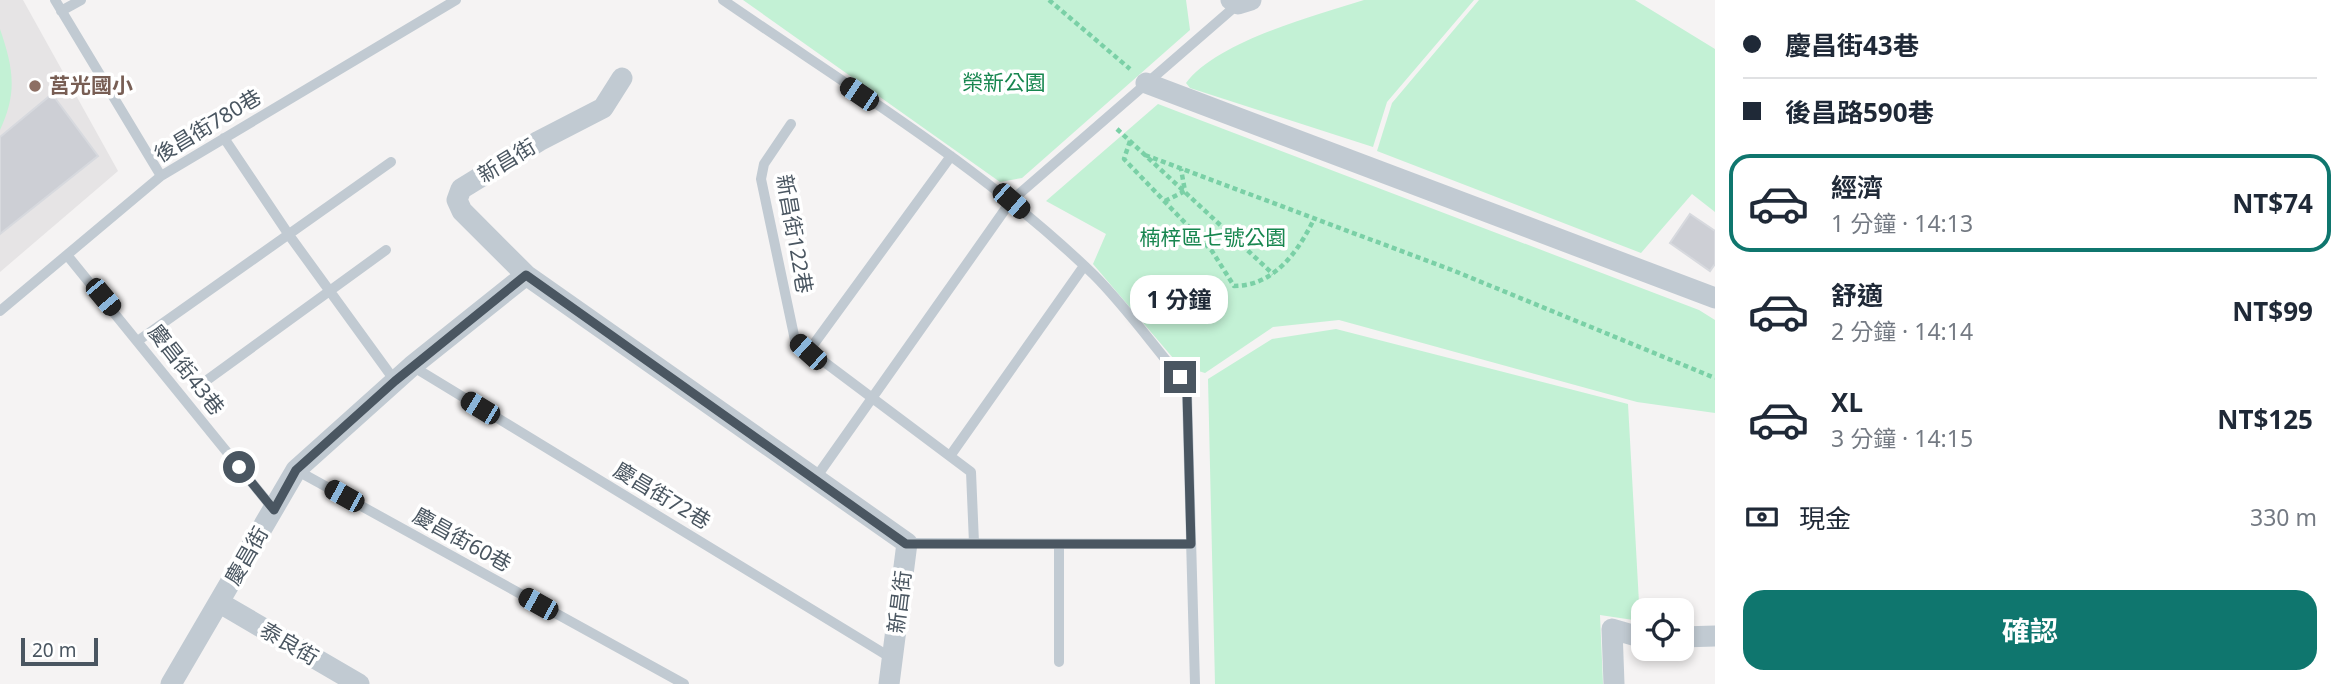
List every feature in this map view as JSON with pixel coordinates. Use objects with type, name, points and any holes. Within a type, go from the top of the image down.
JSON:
[{"type":"street","name":"新昌街","points":[[622,78],[603,108],[539,141],[461,189],[457,200],[462,211],[526,275],[906,544],[889,684]]},
{"type":"street","points":[[1146,83],[1715,298]]},
{"type":"street","name":"慶昌街","points":[[171,684],[296,470],[412,366],[526,275]]},
{"type":"street","name":"泰良街","points":[[220,603],[359,684]]},
{"type":"street","points":[[1614,684],[1612,629],[1631,635]]},
{"type":"street","points":[[1694,637],[1715,636]]},
{"type":"lane","points":[[55,0],[161,176]]},
{"type":"lane","points":[[61,11],[81,0]]},
{"type":"lane","name":"後昌街780巷","points":[[0,311],[161,176],[456,0]]},
{"type":"lane","points":[[723,0],[951,156],[1011,201],[1084,266],[1180,377],[1187,394],[1195,684]]},
{"type":"lane","points":[[815,479],[1011,201],[1240,2]]},
{"type":"lane","name":"新昌街122巷","points":[[791,124],[764,164],[761,179],[795,340],[971,472],[974,544]]},
{"type":"lane","points":[[224,138],[289,235],[395,381]]},
{"type":"lane","name":"新昌街122巷","points":[[808,352],[951,156]]},
{"type":"lane","points":[[138,340],[391,162]]},
{"type":"lane","points":[[204,383],[386,250]]},
{"type":"lane","name":"慶昌街43巷","points":[[67,255],[274,510]]},
{"type":"lane","points":[[950,456],[1084,266]]},
{"type":"lane","name":"慶昌街72巷","points":[[412,366],[893,659]]},
{"type":"lane","name":"慶昌街60巷","points":[[296,470],[684,684]]},
{"type":"lane","points":[[906,544],[1191,544]]},
{"type":"lane","points":[[1059,544],[1059,662]]},
{"type":"path","points":[[1049,0],[1146,83]]},
{"type":"path","points":[[1106,119],[1273,274]]},
{"type":"path","points":[[1130,141],[1124,159],[1212,251],[1234,286],[1261,282],[1273,274],[1302,245],[1314,219]]},
{"type":"path","points":[[1145,155],[1452,270],[1715,378]]},
{"type":"path","points":[[1181,168],[1185,191]]},
{"type":"path","points":[[1165,201],[1185,191]]},
{"type":"shaded area","name":"莒光國小","points":[[0,0],[23,0],[118,171],[0,272]]},
{"type":"green space","name":"榮新公園","points":[[743,0],[1186,0],[1190,30],[1022,178],[1000,182]]},
{"type":"green space","points":[[1364,0],[1474,0],[1387,102],[1373,147],[1190,88],[1186,83],[1200,68],[1243,42],[1294,22]]},
{"type":"green space","points":[[1479,0],[1635,0],[1715,49],[1715,212],[1692,194],[1641,253],[1377,151],[1392,103]]},
{"type":"green space","points":[[0,29],[12,80],[9,104],[0,130]]},
{"type":"green space","name":"楠梓區七號公園","points":[[1158,104],[1699,310],[1715,320],[1715,413],[1637,402],[1339,320],[1273,327],[1205,373],[1179,365],[1093,264],[1106,234],[1046,201]]},
{"type":"green space","points":[[1336,329],[1628,404],[1639,598],[1631,598],[1631,620],[1600,615],[1603,684],[1215,684],[1208,379],[1272,339]]},
{"type":"building","points":[[52,94],[98,156],[0,234],[0,137]]},
{"type":"building","points":[[1690,214],[1715,231],[1715,264],[1710,271],[1670,243]]},
{"type":"place","name":"莒光國小","points":[[35,86]]},
{"type":"route","points":[[239,467],[274,510],[296,470],[395,381],[526,275],[906,544],[1191,544],[1187,394],[1180,377]]}]
